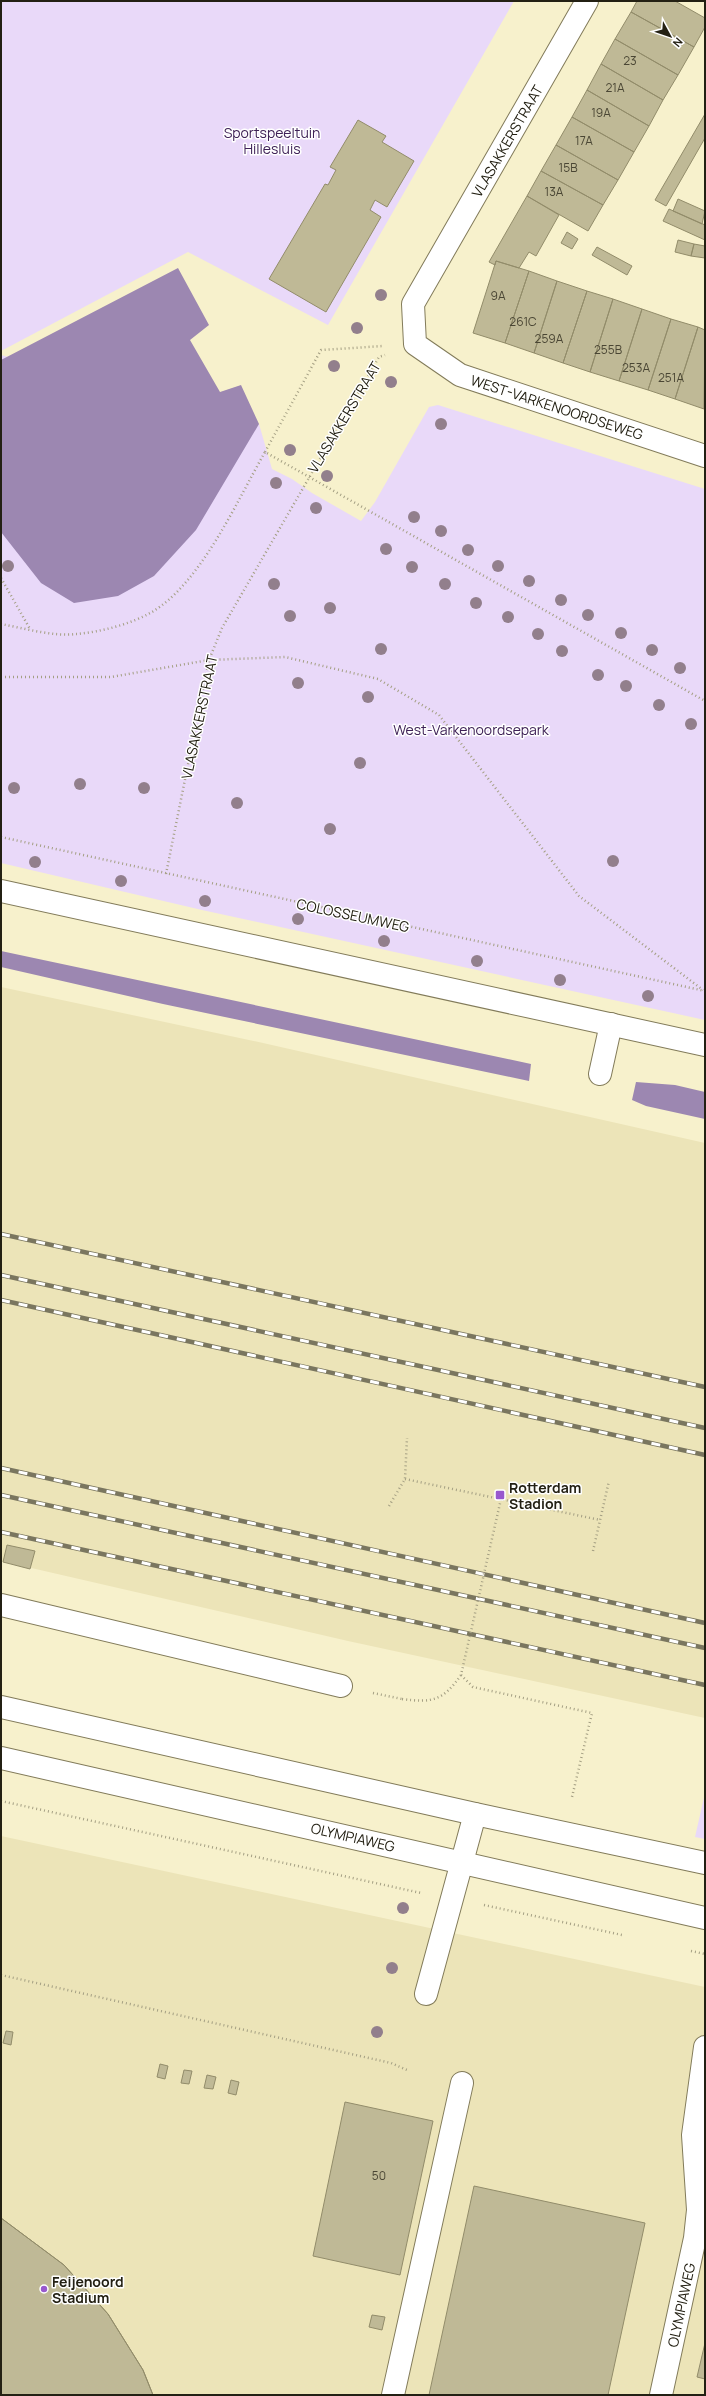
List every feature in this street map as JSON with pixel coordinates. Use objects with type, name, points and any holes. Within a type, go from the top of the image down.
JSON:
[{"type":"main road","name":"VLASAKKERSTRAAT","points":[[415,344],[413,304],[587,1]]},
{"type":"main road","name":"WEST-VARKENOORDSEWEG","points":[[415,344],[460,375],[705,456]]},
{"type":"main road","points":[[1,891],[705,1044]]},
{"type":"main road","points":[[600,1074],[611,1024]]},
{"type":"main road","points":[[1,1605],[341,1686]]},
{"type":"main road","points":[[1,1707],[476,1814],[705,1863]]},
{"type":"main road","name":"OLYMPIAWEG","points":[[1,1758],[705,1918]]},
{"type":"main road","points":[[426,1994],[461,1862],[476,1814]]},
{"type":"main road","name":"OLYMPIAWEG","points":[[661,2395],[695,2238],[698,2210],[693,2135],[705,2047]]},
{"type":"main road","points":[[393,2395],[462,2083]]},
{"type":"path","points":[[1,624],[30,630],[75,634],[119,625],[152,612],[179,590],[204,560],[322,350],[415,344]]},
{"type":"path","name":"VLASAKKERSTRAAT","points":[[166,874],[209,660],[222,628],[308,476],[379,357],[415,344]]},
{"type":"path","points":[[265,452],[705,701]]},
{"type":"path","points":[[1,578],[30,630]]},
{"type":"path","points":[[1,677],[111,676],[209,660],[285,657],[378,679],[439,714],[579,896],[704,991]]},
{"type":"path","name":"COLOSSEUMWEG","points":[[1,837],[704,991]]},
{"type":"path","points":[[389,1506],[405,1479],[407,1438]]},
{"type":"path","points":[[405,1479],[467,1493],[531,1504],[600,1520]]},
{"type":"path","points":[[593,1551],[610,1481]]},
{"type":"path","points":[[402,1699],[424,1702],[436,1700],[451,1690],[462,1675],[501,1499]]},
{"type":"path","points":[[462,1675],[473,1687],[592,1713],[572,1797]]},
{"type":"path","points":[[1,1801],[383,1886],[451,1898],[627,1936]]},
{"type":"path","points":[[685,1949],[705,1954]]},
{"type":"path","points":[[1,1975],[391,2063],[407,2070]]},
{"type":"shaded area","points":[[178,268],[209,325],[190,340],[220,392],[241,385],[259,424],[196,530],[154,576],[118,596],[74,603],[41,583],[1,532],[1,360]]},
{"type":"shaded area","points":[[1,951],[531,1064],[529,1081],[163,1004],[1,967]]},
{"type":"shaded area","points":[[1,987],[263,1043],[705,1143],[705,1718],[348,1641],[1,1561]]},
{"type":"shaded area","points":[[636,1082],[675,1085],[705,1092],[705,1119],[646,1106],[632,1100]]},
{"type":"shaded area","points":[[1,1836],[705,1987],[705,2395],[1,2395]]},
{"type":"green space","name":"Sportspeeltuin Hillesluis","points":[[1,1],[514,1],[328,325],[188,252],[1,351]]},
{"type":"green space","name":"West-Varkenoordsepark","points":[[1,355],[259,424],[272,469],[292,479],[312,493],[361,521],[375,502],[429,407],[438,405],[705,489],[705,1020],[202,910],[1,863]]},
{"type":"green space","points":[[705,1793],[705,1839],[695,1837]]},
{"type":"building","points":[[637,1],[675,1],[705,18],[705,27],[694,47],[631,12]]},
{"type":"building","points":[[631,12],[694,47],[678,75],[615,39]]},
{"type":"building","points":[[615,39],[678,75],[663,100],[601,64]]},
{"type":"building","points":[[601,64],[663,100],[649,126],[587,90]]},
{"type":"building","points":[[587,90],[649,126],[634,152],[572,117]]},
{"type":"building","points":[[705,114],[705,138],[666,206],[655,200]]},
{"type":"building","points":[[572,117],[634,152],[618,180],[556,145]]},
{"type":"building","points":[[358,120],[386,136],[382,142],[414,161],[387,207],[375,200],[370,210],[381,217],[326,312],[269,279],[325,184],[328,185],[336,170],[330,167]]},
{"type":"building","points":[[556,145],[618,180],[603,205],[541,171]]},
{"type":"building","points":[[541,171],[603,205],[588,231],[527,196]]},
{"type":"building","points":[[527,196],[559,215],[536,256],[529,252],[519,268],[496,261],[495,265],[489,262]]},
{"type":"building","points":[[678,199],[705,211],[702,224],[673,211]]},
{"type":"building","points":[[669,209],[705,225],[705,240],[663,221]]},
{"type":"building","points":[[567,232],[578,239],[572,249],[561,243]]},
{"type":"building","points":[[678,240],[694,244],[691,256],[675,252]]},
{"type":"building","points":[[694,244],[705,246],[705,258],[691,256]]},
{"type":"building","points":[[597,247],[632,266],[627,275],[592,255]]},
{"type":"building","points":[[496,261],[529,271],[505,343],[473,333]]},
{"type":"building","points":[[529,271],[557,281],[534,353],[505,343]]},
{"type":"building","points":[[557,281],[587,291],[563,363],[534,353]]},
{"type":"building","points":[[587,291],[613,299],[590,372],[563,363]]},
{"type":"building","points":[[613,299],[642,309],[619,381],[590,372]]},
{"type":"building","points":[[642,309],[671,319],[648,390],[619,381]]},
{"type":"building","points":[[671,319],[698,327],[675,399],[648,390]]},
{"type":"building","points":[[698,327],[705,330],[704,409],[675,399]]},
{"type":"building","points":[[7,1545],[35,1551],[30,1569],[3,1562]]},
{"type":"building","points":[[6,2031],[13,2032],[11,2045],[3,2043]]},
{"type":"building","points":[[160,2064],[168,2066],[165,2079],[157,2077]]},
{"type":"building","points":[[184,2070],[192,2071],[189,2084],[181,2083]]},
{"type":"building","points":[[207,2075],[216,2077],[213,2089],[204,2088]]},
{"type":"building","points":[[231,2080],[239,2082],[236,2095],[228,2093]]},
{"type":"building","points":[[345,2102],[433,2121],[400,2275],[313,2256]]},
{"type":"building","points":[[474,2186],[645,2223],[608,2395],[429,2395]]},
{"type":"building","name":"Feijenoord Stadium","points":[[1,2218],[64,2265],[108,2314],[143,2370],[153,2395],[1,2395]]},
{"type":"building","name":"Feijenoord Stadium","points":[[1,2218],[64,2265],[108,2314],[143,2370],[153,2395],[1,2395]]},
{"type":"building","points":[[372,2315],[385,2317],[382,2330],[369,2327]]},
{"type":"building","points":[[705,2343],[705,2379],[697,2377]]},
{"type":"railway","points":[[1,1234],[705,1387]]},
{"type":"railway","points":[[1,1275],[705,1428]]},
{"type":"railway","points":[[1,1300],[705,1455]]},
{"type":"railway","points":[[1,1468],[705,1623]]},
{"type":"railway","points":[[1,1495],[705,1648]]},
{"type":"railway","points":[[1,1532],[705,1685]]},
{"type":"place","name":"Rotterdam Stadion","points":[[500,1495]]},
{"type":"place","name":"Feijenoord Stadium","points":[[44,2289]]}]
